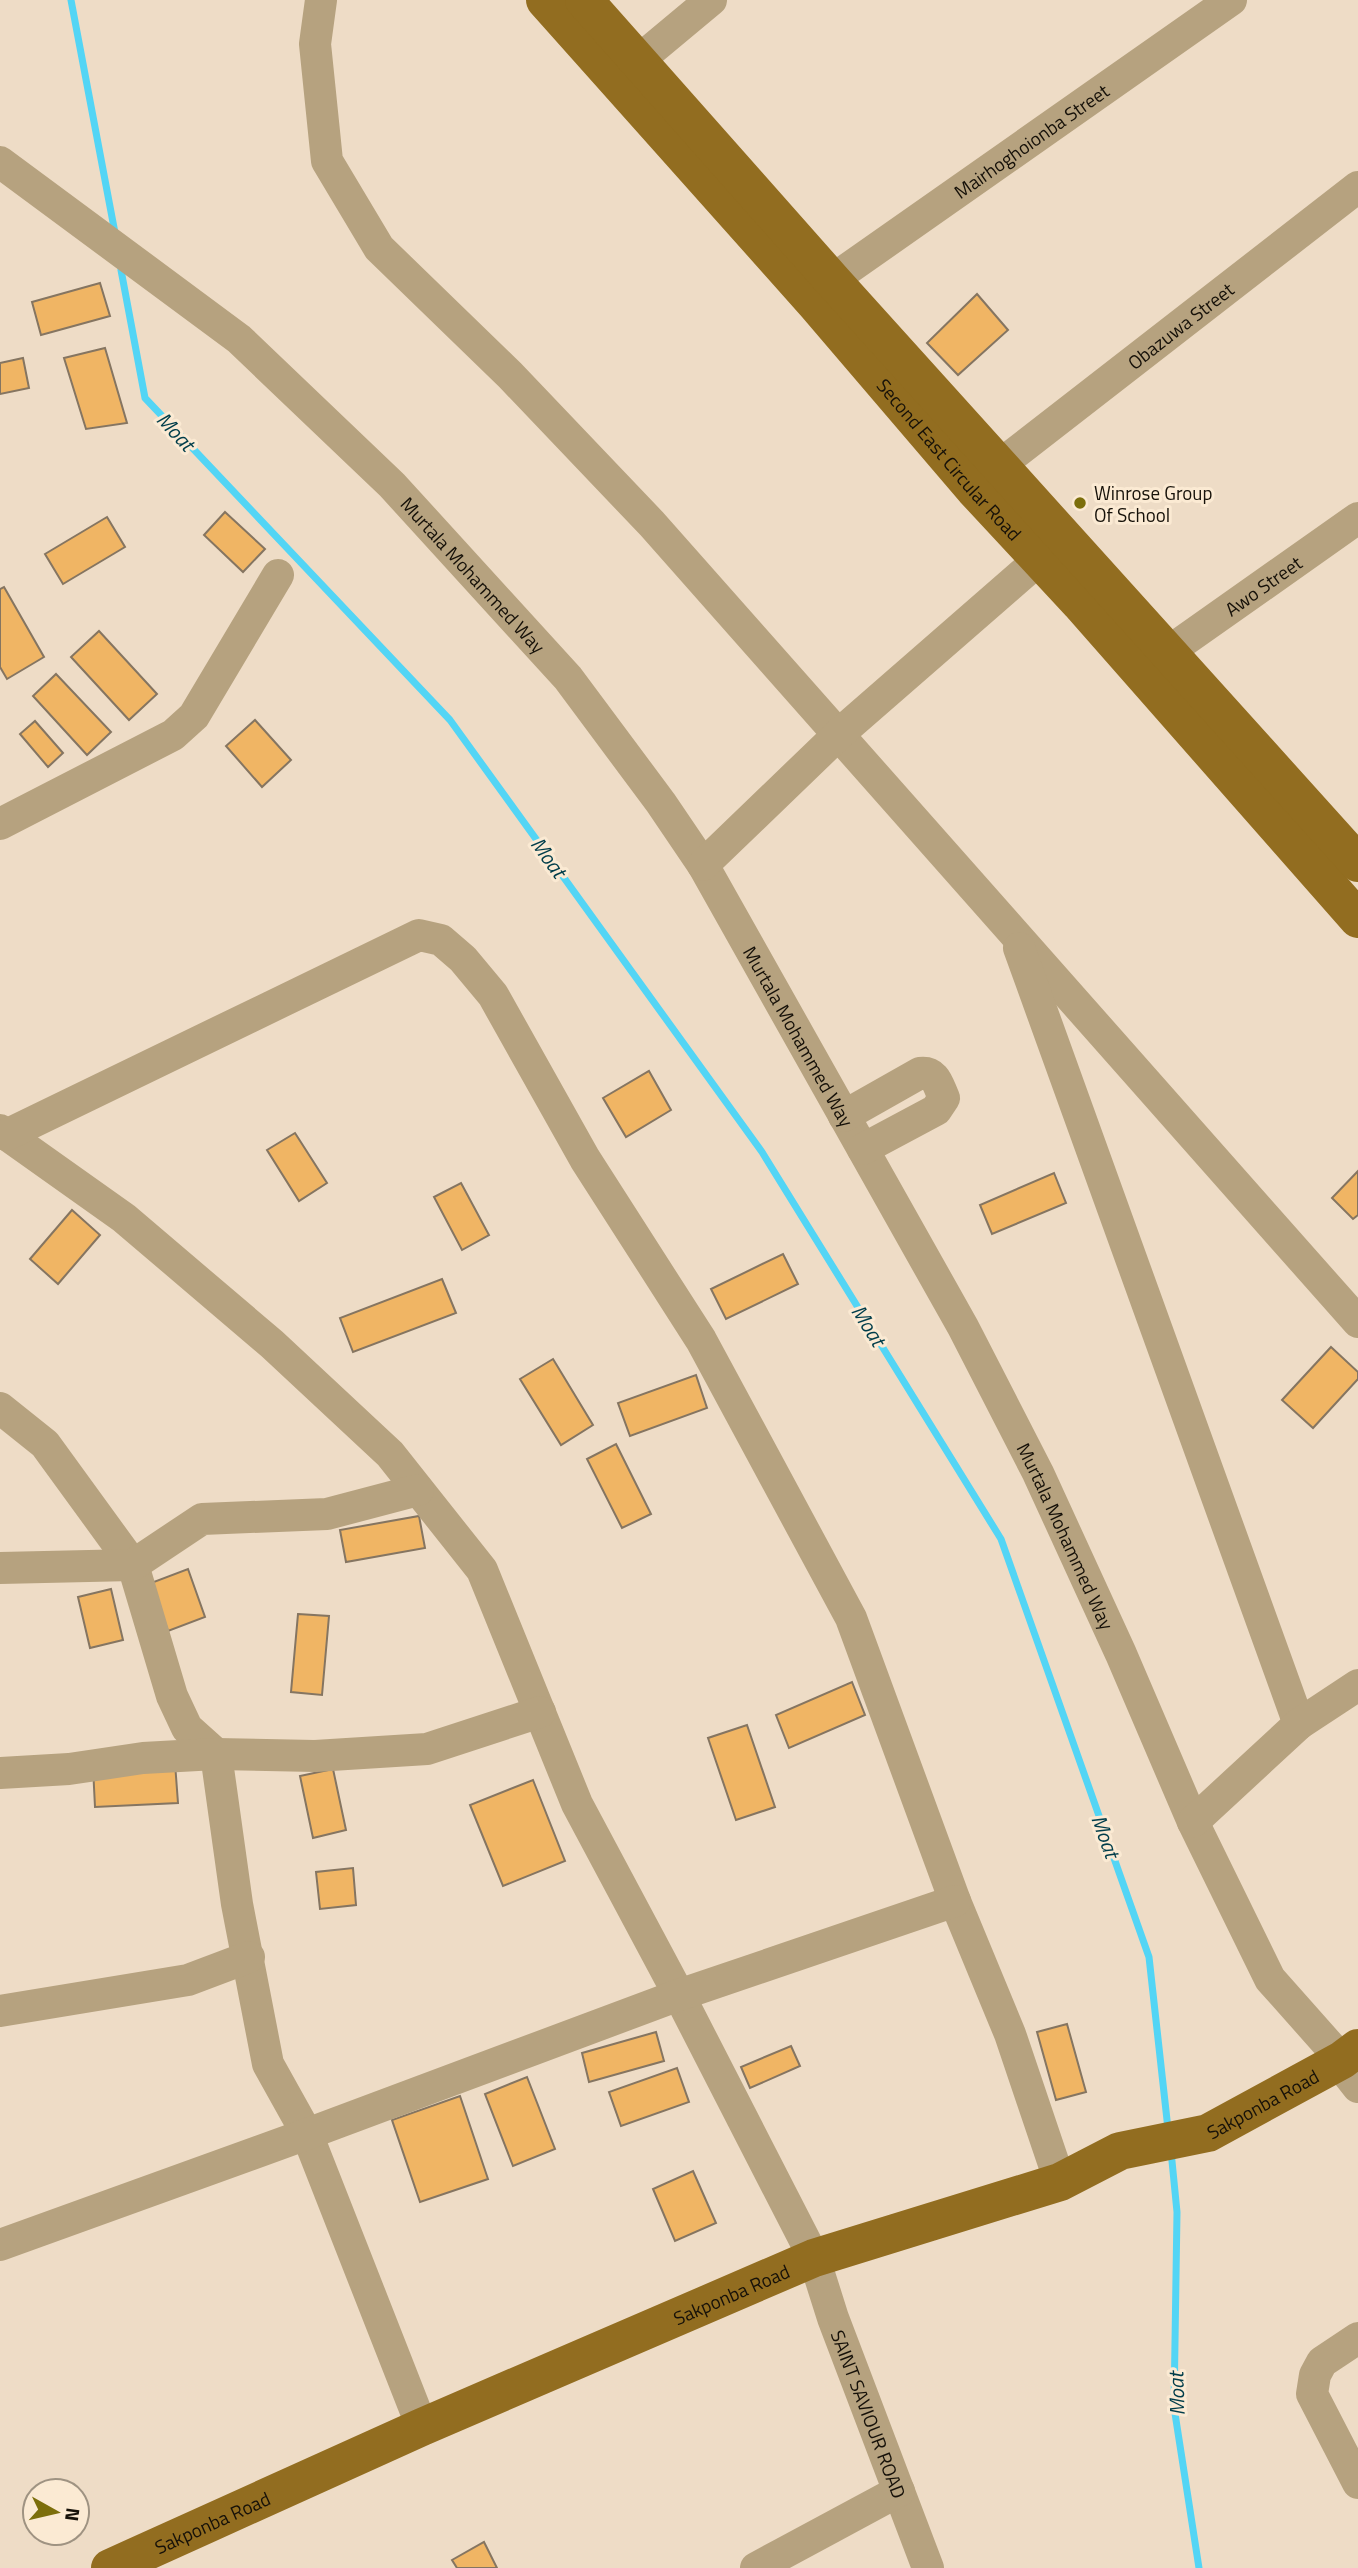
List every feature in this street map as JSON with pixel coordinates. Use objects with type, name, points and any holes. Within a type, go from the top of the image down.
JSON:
[{"type":"main road","name":"Second East Circular Road","points":[[545,0],[816,303],[974,489],[1053,548],[1168,652],[1358,863]]},
{"type":"main road","name":"Second East Circular Road","points":[[584,0],[1000,465],[1053,548],[1358,919]]},
{"type":"main road","name":"Sakponba Road","points":[[110,2568],[422,2427],[814,2258],[1060,2182],[1120,2151],[1208,2133],[1353,2065]]},
{"type":"street","points":[[321,0],[315,44],[327,161],[379,248],[510,375],[643,514],[1358,1322]]},
{"type":"street","points":[[639,60],[711,0]]},
{"type":"street","name":"Mairhoghoionba Street","points":[[832,280],[1231,0]]},
{"type":"street","name":"Murtala Mohammed Way","points":[[0,162],[239,339],[392,485],[568,678],[661,803],[704,865],[963,1327],[1038,1473],[1121,1654],[1193,1822],[1270,1979],[1353,2065]]},
{"type":"street","name":"Obazuwa Street","points":[[1000,465],[1358,187]]},
{"type":"street","name":"Awo Street","points":[[1168,652],[1358,518]]},
{"type":"street","points":[[704,865],[839,734],[1053,548]]},
{"type":"street","points":[[0,824],[173,735],[194,716],[278,575]]},
{"type":"street","points":[[1012,930],[1298,1724]]},
{"type":"street","points":[[3,1132],[419,935],[441,940],[463,959],[493,995],[585,1159],[701,1340],[851,1618],[955,1901],[1010,2034],[1060,2182]]},
{"type":"street","points":[[844,1116],[920,1073],[928,1072],[934,1075],[944,1098],[936,1110],[863,1149]]},
{"type":"street","name":"SAINT SAVIOUR ROAD","points":[[3,1132],[124,1218],[261,1335],[390,1454],[482,1570],[577,1804],[814,2258],[928,2568]]},
{"type":"street","points":[[0,1408],[45,1444],[134,1565],[172,1696],[187,1728],[216,1754],[237,1904],[268,2064],[307,2134],[422,2427]]},
{"type":"street","points":[[0,1568],[134,1565],[202,1518],[327,1514],[418,1490]]},
{"type":"street","points":[[1193,1822],[1298,1724],[1358,1685]]},
{"type":"street","points":[[0,1773],[69,1769],[143,1758],[216,1754],[315,1756],[427,1749],[540,1712]]},
{"type":"street","points":[[0,2245],[679,1995],[955,1901]]},
{"type":"street","points":[[0,2011],[188,1980],[249,1957]]},
{"type":"street","points":[[1358,2338],[1322,2362],[1315,2375],[1312,2393],[1358,2483]]},
{"type":"street","points":[[756,2568],[899,2491]]},
{"type":"building","points":[[100,283],[110,316],[41,335],[32,302]]},
{"type":"building","points":[[977,294],[1008,330],[958,375],[927,343]]},
{"type":"building","points":[[105,348],[127,423],[86,429],[64,358]]},
{"type":"building","points":[[23,358],[29,388],[0,394],[0,363]]},
{"type":"building","points":[[225,512],[265,549],[243,572],[204,535]]},
{"type":"building","points":[[107,517],[125,547],[63,584],[45,554]]},
{"type":"building","points":[[4,587],[44,657],[7,679],[0,667],[0,589]]},
{"type":"building","points":[[99,631],[157,694],[129,720],[71,657]]},
{"type":"building","points":[[56,674],[111,732],[87,755],[33,696]]},
{"type":"building","points":[[255,720],[291,760],[262,787],[226,746]]},
{"type":"building","points":[[35,721],[63,753],[48,767],[20,734]]},
{"type":"building","points":[[649,1071],[671,1110],[626,1137],[603,1098]]},
{"type":"building","points":[[295,1133],[327,1183],[299,1201],[267,1150]]},
{"type":"building","points":[[1358,1171],[1358,1215],[1353,1219],[1332,1198]]},
{"type":"building","points":[[1054,1173],[1066,1203],[992,1234],[980,1205]]},
{"type":"building","points":[[461,1183],[489,1235],[462,1250],[434,1197]]},
{"type":"building","points":[[72,1210],[100,1235],[58,1284],[30,1259]]},
{"type":"building","points":[[783,1254],[798,1284],[726,1319],[711,1289]]},
{"type":"building","points":[[442,1279],[456,1313],[353,1352],[340,1318]]},
{"type":"building","points":[[1331,1347],[1358,1372],[1358,1379],[1313,1428],[1282,1400]]},
{"type":"building","points":[[553,1359],[593,1425],[561,1445],[520,1379]]},
{"type":"building","points":[[696,1375],[707,1408],[630,1436],[618,1403]]},
{"type":"building","points":[[616,1444],[651,1514],[622,1528],[587,1459]]},
{"type":"building","points":[[419,1516],[425,1548],[346,1562],[340,1530]]},
{"type":"building","points":[[188,1569],[205,1617],[168,1631],[151,1583]]},
{"type":"building","points":[[111,1589],[123,1640],[90,1648],[78,1597]]},
{"type":"building","points":[[298,1614],[329,1616],[322,1695],[291,1692]]},
{"type":"building","points":[[852,1682],[865,1715],[789,1748],[776,1715]]},
{"type":"building","points":[[747,1725],[775,1807],[736,1820],[708,1738]]},
{"type":"building","points":[[175,1763],[178,1803],[95,1807],[93,1767]]},
{"type":"building","points":[[333,1769],[346,1830],[313,1838],[300,1776]]},
{"type":"building","points":[[533,1780],[565,1861],[503,1886],[470,1805]]},
{"type":"building","points":[[353,1868],[356,1905],[320,1909],[316,1872]]},
{"type":"building","points":[[1067,2024],[1086,2092],[1056,2100],[1037,2032]]},
{"type":"building","points":[[656,2032],[664,2061],[589,2082],[582,2053]]},
{"type":"building","points":[[791,2046],[800,2066],[750,2088],[741,2067]]},
{"type":"building","points":[[677,2068],[689,2102],[621,2126],[609,2092]]},
{"type":"building","points":[[527,2077],[555,2149],[513,2166],[485,2094]]},
{"type":"building","points":[[460,2096],[488,2179],[420,2202],[392,2120]]},
{"type":"building","points":[[693,2171],[716,2223],[675,2241],[653,2189]]},
{"type":"building","points":[[484,2542],[497,2568],[457,2568],[452,2560]]},
{"type":"waterway","name":"Moat","points":[[71,0],[115,233]]},
{"type":"waterway","name":"Moat","points":[[121,270],[145,398],[450,720],[762,1152],[1001,1539],[1149,1957],[1168,2129]]},
{"type":"waterway","name":"Moat","points":[[1171,2151],[1177,2212],[1174,2407],[1199,2568]]},
{"type":"place","name":"Winrose Group Of School","points":[[1080,503]]}]
